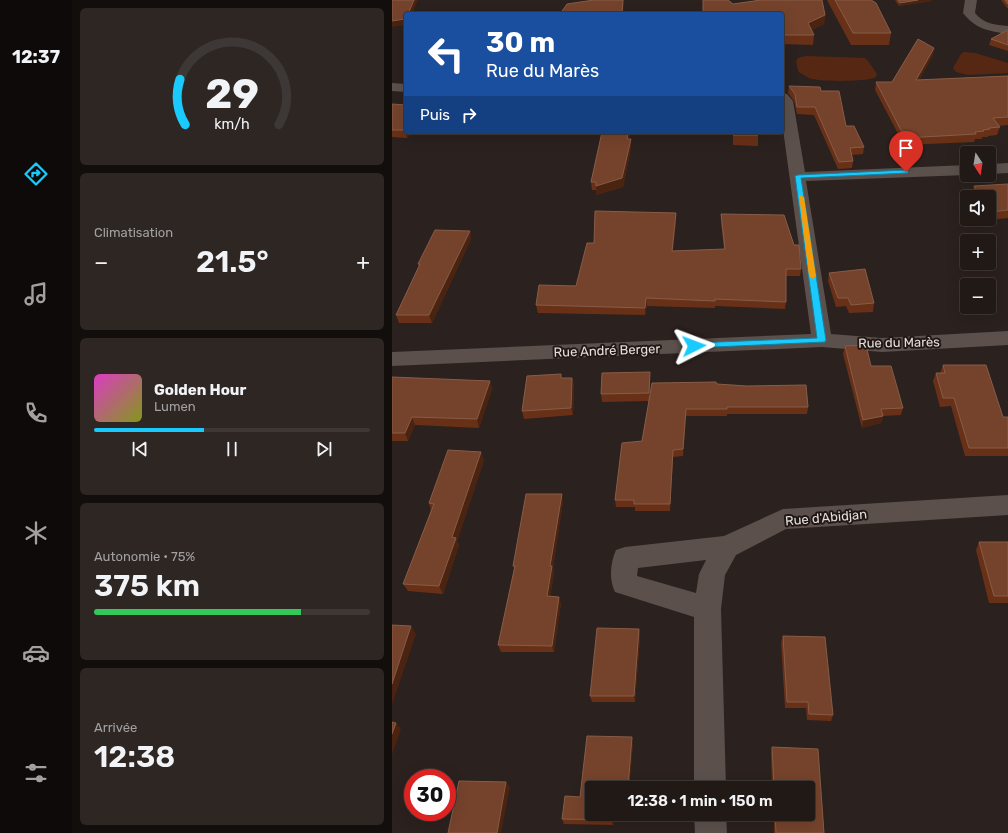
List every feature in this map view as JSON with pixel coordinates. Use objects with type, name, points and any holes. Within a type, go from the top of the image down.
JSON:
[{"type":"street","points":[[971,0],[969,13],[975,22],[989,28],[1008,30]]},
{"type":"street","points":[[392,87],[404,88]]},
{"type":"street","points":[[784,99],[786,101],[798,176],[822,340]]},
{"type":"street","points":[[996,169],[1008,168]]},
{"type":"street","points":[[798,176],[960,170]]},
{"type":"street","name":"Rue du Marès","points":[[822,340],[882,345],[1008,338]]},
{"type":"street","name":"Rue André Berger","points":[[392,359],[822,340]]},
{"type":"street","name":"Rue d'Abidjan","points":[[727,547],[783,519],[1008,505]]},
{"type":"street","points":[[710,781],[707,609],[712,574],[727,547]]},
{"type":"street","points":[[707,609],[624,584],[625,558],[727,547]]},
{"type":"street","points":[[710,821],[710,833]]},
{"type":"shaded area","points":[[964,52],[975,53],[1008,63],[1008,73],[968,75],[956,72],[953,68],[961,54]]},
{"type":"shaded area","points":[[806,56],[865,58],[877,74],[876,77],[871,79],[854,81],[809,78],[798,71],[796,61],[798,58]]},
{"type":"building","points":[[392,0],[414,0],[409,12],[404,12],[404,19],[392,21]]},
{"type":"building","points":[[594,0],[623,0],[622,12],[561,12],[567,4]]},
{"type":"building","points":[[703,0],[728,0],[733,4],[761,0],[822,0],[825,15],[808,23],[814,35],[784,35],[784,12],[703,12]]},
{"type":"building","points":[[835,0],[871,0],[876,3],[891,33],[853,33]]},
{"type":"building","points":[[898,0],[918,0],[900,3]]},
{"type":"building","points":[[1008,30],[1008,45],[991,39]]},
{"type":"building","points":[[918,39],[934,48],[916,80],[1008,76],[1008,117],[993,118],[1000,127],[975,132],[976,134],[905,138],[876,82],[892,82]]},
{"type":"building","points":[[789,86],[820,87],[821,91],[839,91],[846,126],[854,126],[864,147],[850,148],[853,161],[839,162],[815,107],[797,107],[795,94]]},
{"type":"building","points":[[392,104],[404,105],[404,130],[392,130]]},
{"type":"building","points":[[602,134],[628,134],[627,139],[631,139],[622,178],[596,186],[596,182],[591,182]]},
{"type":"building","points":[[733,134],[758,134],[758,135]]},
{"type":"building","points":[[1008,184],[1008,210],[996,211],[996,190],[977,190],[974,186]]},
{"type":"building","points":[[595,211],[676,213],[672,251],[725,249],[721,214],[784,215],[794,245],[799,245],[801,269],[786,269],[786,302],[646,298],[645,308],[536,305],[539,285],[576,286],[587,243],[594,243]]},
{"type":"building","points":[[435,230],[470,231],[429,315],[396,315],[420,264],[418,264]]},
{"type":"building","points":[[865,269],[874,303],[851,305],[848,298],[838,298],[829,273]]},
{"type":"building","points":[[866,345],[871,366],[891,366],[903,408],[881,409],[883,416],[863,420],[845,346]]},
{"type":"building","points":[[943,365],[986,365],[1003,417],[1008,417],[1008,448],[969,448],[954,398],[943,398],[936,373],[945,373]]},
{"type":"building","points":[[650,372],[649,393],[601,394],[602,373]]},
{"type":"building","points":[[561,374],[561,378],[572,378],[571,408],[522,411],[527,376]]},
{"type":"building","points":[[392,377],[490,381],[477,419],[412,417],[405,433],[392,433]]},
{"type":"building","points":[[716,382],[717,384],[747,386],[806,385],[808,407],[727,407],[727,409],[686,409],[683,449],[673,450],[670,504],[634,504],[634,500],[615,500],[622,443],[642,441],[652,383]]},
{"type":"building","points":[[448,450],[481,452],[452,537],[456,538],[439,586],[403,584],[434,504],[429,503]]},
{"type":"building","points":[[526,494],[562,494],[550,566],[552,566],[547,596],[559,597],[552,646],[498,645],[515,566],[513,566]]},
{"type":"building","points":[[979,542],[1008,542],[1008,596],[994,596]]},
{"type":"building","points":[[392,625],[411,626],[392,684]]},
{"type":"building","points":[[597,628],[639,629],[634,696],[590,696]]},
{"type":"building","points":[[783,636],[825,637],[833,715],[809,714],[808,702],[787,702]]},
{"type":"building","points":[[392,722],[396,723],[392,734]]},
{"type":"building","points":[[587,736],[632,737],[629,781],[585,781],[585,819],[562,819],[565,796],[580,797]]},
{"type":"building","points":[[772,747],[818,749],[824,833],[776,833],[775,821],[815,821],[815,781],[774,781]]},
{"type":"building","points":[[459,781],[506,782],[497,833],[448,833],[451,821],[456,821],[456,795]]},
{"type":"slow traffic","points":[[801,197],[813,276]]},
{"type":"route","points":[[694,346],[822,340],[798,176],[906,172]]}]
